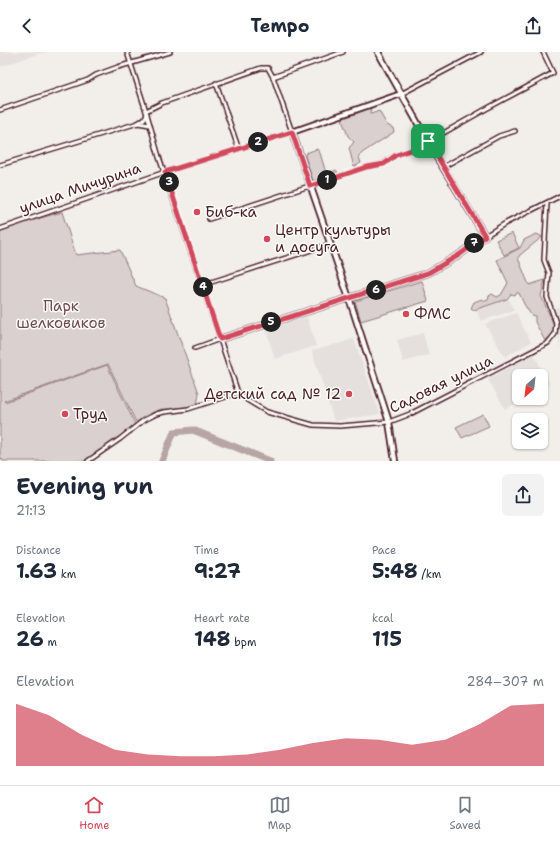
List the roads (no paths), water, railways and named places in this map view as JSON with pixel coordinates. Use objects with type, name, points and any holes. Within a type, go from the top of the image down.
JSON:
[{"type":"street","points":[[88,461],[144,420],[156,414],[188,409],[238,393],[127,52]]},
{"type":"street","points":[[0,110],[88,80],[96,75],[170,52]]},
{"type":"street","points":[[274,77],[343,52]]},
{"type":"street","points":[[378,52],[443,167],[485,236]]},
{"type":"street","name":"улица Мичурина","points":[[0,229],[165,172],[292,132],[401,94],[481,52]]},
{"type":"street","points":[[209,219],[367,167],[384,164],[396,155],[417,148],[486,108],[553,73],[543,52]]},
{"type":"street","points":[[0,165],[138,122],[144,119],[147,112],[162,103],[216,83],[264,67],[270,70],[274,77],[349,298],[389,422],[395,461]]},
{"type":"street","points":[[216,83],[238,148]]},
{"type":"street","points":[[138,122],[150,125]]},
{"type":"street","points":[[443,167],[499,136],[515,131]]},
{"type":"street","points":[[195,348],[428,273],[459,255],[506,223],[560,196]]},
{"type":"street","name":"Садовая улица","points":[[238,393],[268,412],[313,425],[340,426],[389,422],[410,414],[548,343],[555,334],[556,323],[547,297],[550,273],[544,260],[547,203]]},
{"type":"street","points":[[202,286],[330,244]]},
{"type":"waterway","points":[[162,461],[174,432],[193,430],[270,461]]},
{"type":"place","name":"Биб-ка","points":[[197,212]]},
{"type":"place","name":"Центр культуры и досуга","points":[[267,239]]},
{"type":"place","name":"ФМС","points":[[406,314]]},
{"type":"place","name":"Детский сад № 12","points":[[349,394]]},
{"type":"place","name":"Труд","points":[[65,414]]},
{"type":"park label","name":"Парк шелковиков","points":[[61,314]]}]
